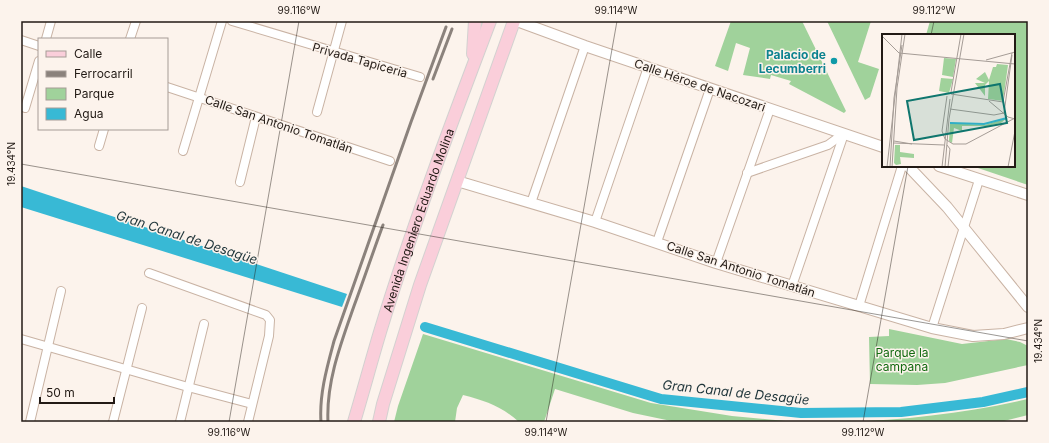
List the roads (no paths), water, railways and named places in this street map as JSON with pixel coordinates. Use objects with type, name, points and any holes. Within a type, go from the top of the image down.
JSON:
[{"type":"main road","points":[[473,67],[475,21]]},
{"type":"main road","name":"Avenida Ingeniero Eduardo Molina","points":[[354,422],[397,278],[490,21]]},
{"type":"main road","name":"Avenida Ingeniero Eduardo Molina","points":[[379,422],[420,285],[514,21]]},
{"type":"street","points":[[46,38],[51,21]]},
{"type":"street","points":[[130,38],[136,21]]},
{"type":"street","points":[[183,151],[222,21]]},
{"type":"street","name":"Privada Tapiceria","points":[[232,21],[420,77]]},
{"type":"street","points":[[317,112],[342,21]]},
{"type":"street","name":"Calle Héroe de Nacozari","points":[[517,21],[648,68],[882,147]]},
{"type":"street","points":[[21,40],[38,46]]},
{"type":"street","points":[[531,202],[585,46]]},
{"type":"street","points":[[25,108],[38,64]]},
{"type":"street","points":[[595,222],[648,68]]},
{"type":"street","name":"Calle San Antonio Tomatlán","points":[[168,87],[390,161]]},
{"type":"street","points":[[657,242],[710,89]]},
{"type":"street","points":[[716,263],[770,109]]},
{"type":"street","points":[[240,182],[256,117]]},
{"type":"street","points":[[99,146],[104,130]]},
{"type":"street","points":[[748,173],[828,145],[844,134]]},
{"type":"street","points":[[792,286],[844,134]]},
{"type":"street","points":[[859,306],[902,167]]},
{"type":"street","points":[[909,167],[947,207],[1028,307]]},
{"type":"street","points":[[942,167],[1028,195]]},
{"type":"street","points":[[932,328],[978,180]]},
{"type":"street","name":"Calle San Antonio Tomatlán","points":[[457,181],[531,202],[657,242],[716,263],[932,328],[972,336],[1004,334],[1028,328]]},
{"type":"street","points":[[149,273],[266,315],[270,320],[269,336],[248,422]]},
{"type":"street","points":[[30,422],[61,291]]},
{"type":"street","points":[[113,422],[142,308]]},
{"type":"street","points":[[180,422],[204,324]]},
{"type":"street","points":[[21,339],[126,370],[252,404]]},
{"type":"water","points":[[21,186],[347,294],[342,307],[21,207]]},
{"type":"waterway","name":"Gran Canal de Desagüe","points":[[425,327],[661,399],[801,413],[901,412],[983,402],[1028,392]]},
{"type":"railway","points":[[321,422],[322,391],[334,341],[446,27]]},
{"type":"railway","points":[[433,79],[452,29]]},
{"type":"railway","points":[[328,422],[329,392],[335,363],[383,225]]},
{"type":"place","name":"Palacio de Lecumberri","points":[[834,61]]},
{"type":"park label","name":"Parque la campana","points":[[902,359]]}]
